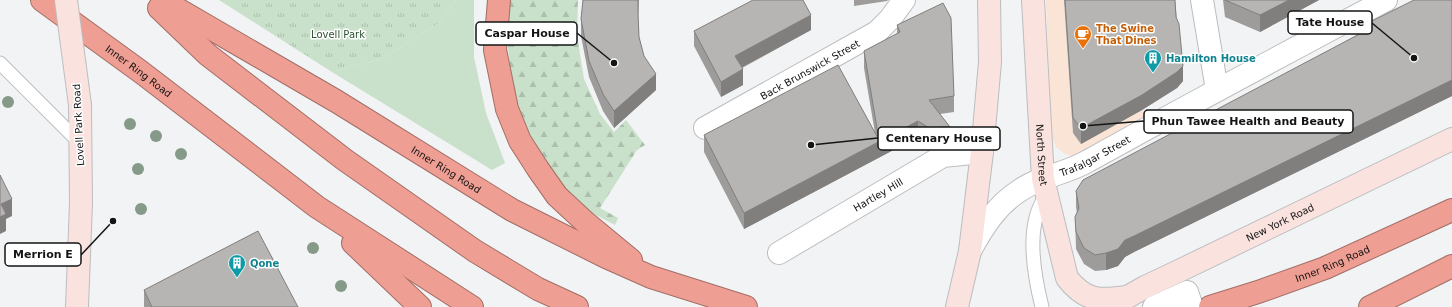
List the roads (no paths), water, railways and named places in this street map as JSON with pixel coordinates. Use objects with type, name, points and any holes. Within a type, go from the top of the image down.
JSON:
[{"type":"highway","name":"Inner Ring Road","points":[[42,0],[141,72],[317,207],[472,307]]},
{"type":"highway","points":[[151,0],[208,55],[345,160],[475,251],[538,288],[577,307]]},
{"type":"highway","name":"Inner Ring Road","points":[[162,0],[336,101],[512,210],[606,257],[652,277],[746,307]]},
{"type":"highway","points":[[499,0],[495,50],[507,109],[520,141],[557,196],[585,222],[652,277]]},
{"type":"highway","points":[[317,207],[420,307]]},
{"type":"highway","name":"Inner Ring Road","points":[[1210,307],[1258,292],[1325,268],[1452,210]]},
{"type":"highway","points":[[1370,307],[1452,266]]},
{"type":"street","name":"Lovell Park Road","points":[[66,0],[80,105],[81,203],[77,307]]},
{"type":"street","name":"Back Brunswick Street","points":[[706,128],[877,32],[890,19],[904,0]]},
{"type":"street","points":[[957,307],[970,251],[982,152],[990,62],[989,0]]},
{"type":"street","name":"North Street","points":[[1033,0],[1045,186]]},
{"type":"street","points":[[1202,0],[1217,90]]},
{"type":"street","name":"Trafalgar Street","points":[[970,251],[985,224],[999,207],[1020,190],[1045,186],[1217,90],[1386,0]]},
{"type":"street","name":"New York Road","points":[[1045,186],[1067,278],[1074,287],[1089,297],[1119,304],[1169,276],[1452,139]]},
{"type":"street","name":"Hartley Hill","points":[[779,253],[943,156],[982,152]]},
{"type":"street","points":[[1154,307],[1187,292],[1192,307]]},
{"type":"lane","points":[[0,63],[80,143]]},
{"type":"lane","name":"North Street","points":[[1042,307],[1038,289],[1033,241],[1037,214],[1045,186]]},
{"type":"place","name":"The Swine That Dines","points":[[1083,49]]},
{"type":"place","name":"Tate House","points":[[1414,58]]},
{"type":"place","name":"Caspar House","points":[[614,63]]},
{"type":"place","name":"Hamilton House","points":[[1153,73]]},
{"type":"place","name":"Phun Tawee Health and Beauty","points":[[1083,126]]},
{"type":"place","name":"Centenary House","points":[[811,145]]},
{"type":"place","name":"Merrion E","points":[[113,221]]},
{"type":"place","name":"Qone","points":[[237,278]]},
{"type":"park label","name":"Lovell Park","points":[[338,34]]}]
